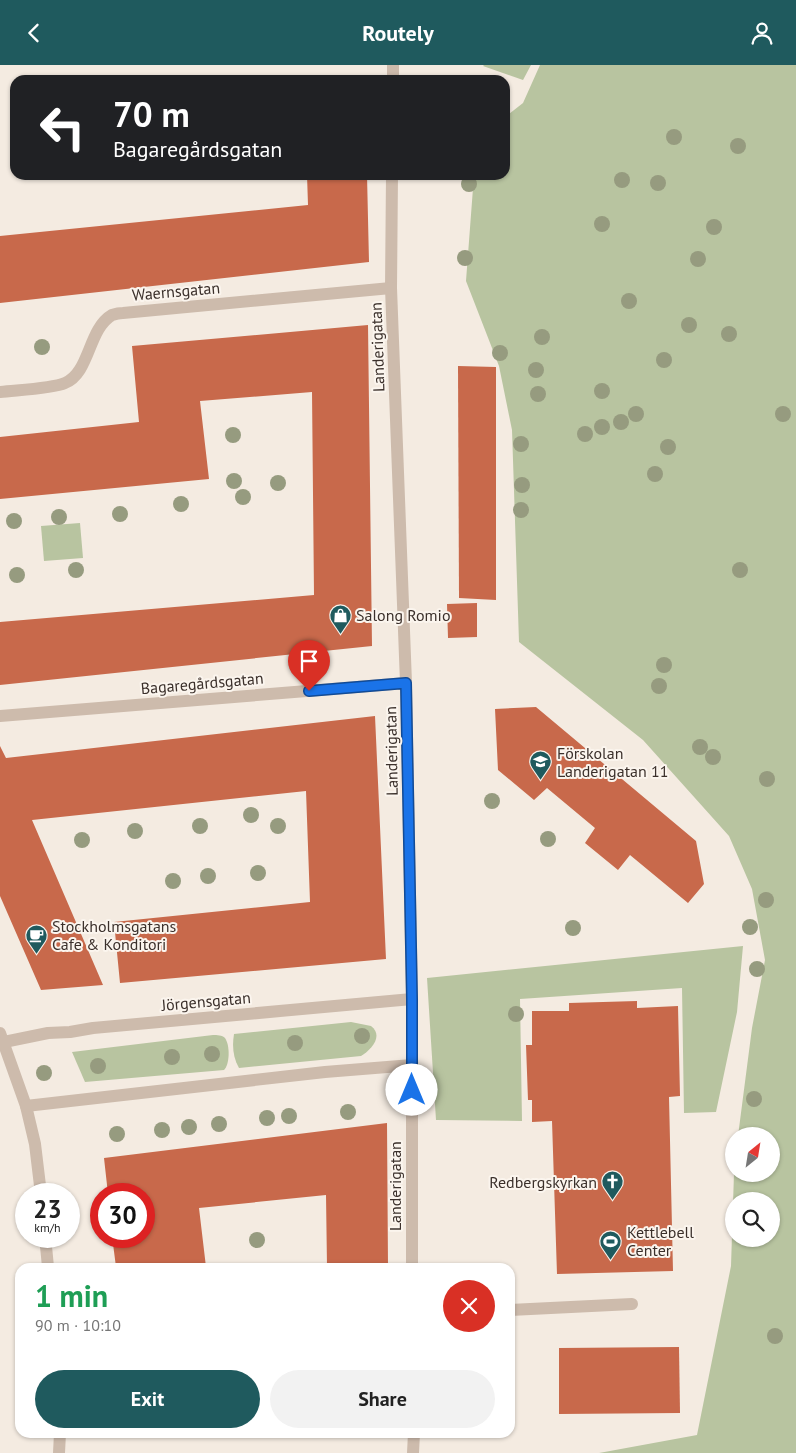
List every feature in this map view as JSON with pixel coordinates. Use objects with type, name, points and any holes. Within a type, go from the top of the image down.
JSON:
[{"type":"street","name":"Landerigatan","points":[[392,180],[392,288],[406,683],[412,999],[412,1263]]},
{"type":"street","name":"Waernsgatan","points":[[0,392],[65,383],[75,376],[87,356],[97,331],[112,315],[392,288]]},
{"type":"street","name":"Bagaregårdsgatan","points":[[0,716],[406,683]]},
{"type":"street","name":"Jörgensgatan","points":[[2,1038],[412,999]]},
{"type":"street","points":[[2,1038],[26,1106],[35,1144],[40,1183]]},
{"type":"street","points":[[26,1106],[325,1072],[412,1065]]},
{"type":"street","points":[[46,1248],[48,1263]]},
{"type":"street","points":[[515,1309],[632,1303]]},
{"type":"street","points":[[59,1453],[60,1438]]},
{"type":"street","points":[[413,1453],[414,1438]]},
{"type":"green space","points":[[484,65],[531,65],[523,80]]},
{"type":"green space","points":[[540,65],[796,65],[796,1453],[599,1453],[697,1435],[731,1266],[732,1247],[780,1247],[780,1192],[733,1192],[734,1183],[780,1183],[780,1127],[739,1127],[752,1028],[765,960],[752,889],[729,836],[643,740],[519,642],[512,430],[499,366],[466,281],[474,180],[510,180],[510,113],[523,103]]},
{"type":"green space","points":[[80,523],[83,558],[44,561],[41,526]]},
{"type":"green space","points":[[743,946],[737,1012],[716,1112],[684,1113],[682,988],[520,999],[522,1121],[436,1120],[427,978]]},
{"type":"green space","points":[[351,1022],[371,1026],[375,1030],[375,1043],[361,1056],[239,1068],[235,1060],[234,1034]]},
{"type":"green space","points":[[213,1035],[222,1036],[227,1041],[228,1059],[224,1070],[85,1082],[72,1052]]},
{"type":"building","points":[[307,180],[367,180],[369,262],[0,303],[0,236],[308,205]]},
{"type":"building","points":[[368,325],[372,646],[0,685],[0,622],[314,595],[312,392],[200,401],[209,479],[0,499],[0,437],[139,422],[132,346]]},
{"type":"building","points":[[458,366],[496,367],[496,600],[459,598]]},
{"type":"building","points":[[477,603],[477,637],[448,638],[447,604]]},
{"type":"building","points":[[536,707],[696,841],[704,884],[688,903],[630,855],[618,870],[585,843],[595,828],[547,788],[534,800],[498,770],[495,709]]},
{"type":"building","points":[[375,716],[386,959],[120,983],[114,922],[310,902],[306,791],[32,820],[103,985],[41,990],[0,896],[0,746],[6,758]]},
{"type":"building","name":"Redbergskyrkan","points":[[637,1001],[637,1008],[678,1006],[680,1096],[669,1097],[673,1271],[557,1274],[552,1121],[532,1122],[532,1100],[528,1100],[526,1045],[532,1045],[532,1011],[569,1011],[569,1003]]},
{"type":"building","points":[[387,1123],[388,1263],[327,1263],[326,1195],[199,1208],[206,1263],[115,1263],[114,1248],[155,1248],[155,1183],[107,1183],[104,1158]]},
{"type":"building","points":[[679,1347],[680,1413],[559,1414],[559,1348]]},
{"type":"place","name":"Salong Romio","points":[[340,634]]},
{"type":"place","name":"Förskolan Landerigatan 11","points":[[541,781]]},
{"type":"place","name":"Stockholmsgatans Cafe & Konditori","points":[[36,954]]},
{"type":"place","name":"Redbergskyrkan","points":[[613,1201]]},
{"type":"place","name":"Kettlebell Center","points":[[611,1260]]},
{"type":"route","points":[[309,691],[406,683],[412,1090]]}]
